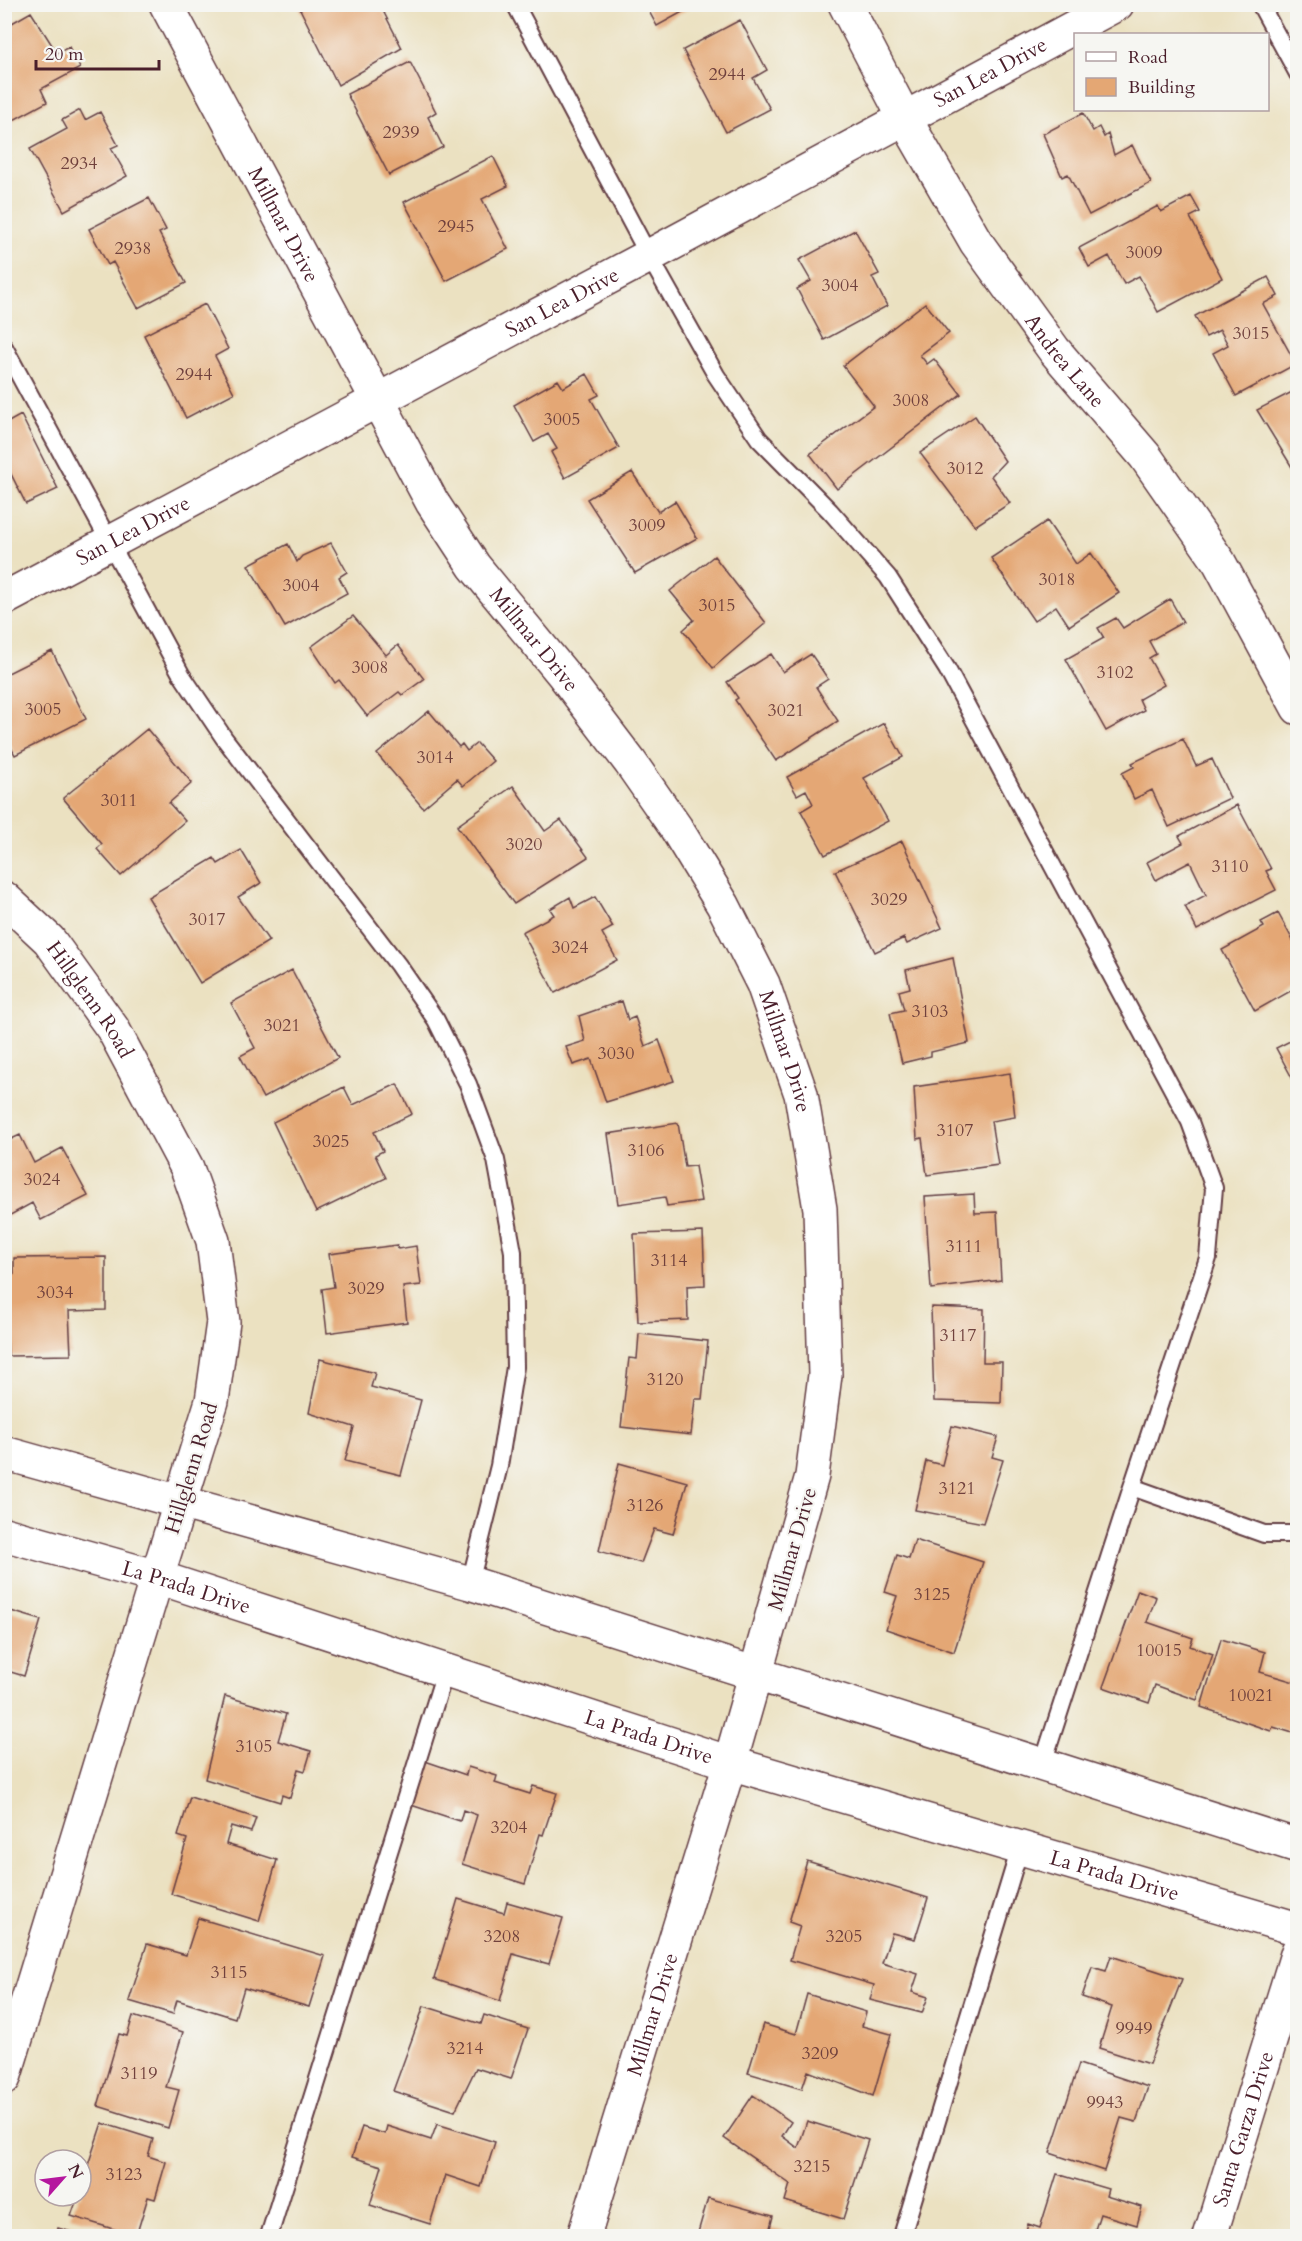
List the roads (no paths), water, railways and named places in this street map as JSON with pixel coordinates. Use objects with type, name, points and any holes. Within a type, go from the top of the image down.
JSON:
[{"type":"street","name":"Millmar Drive","points":[[166,4],[376,401],[432,502],[474,566],[563,674],[630,762],[676,828],[718,896],[763,984],[801,1094],[820,1209],[825,1376],[812,1476],[730,1763],[584,2236]]},
{"type":"street","name":"Andrea Lane","points":[[845,4],[905,119],[976,242],[1054,350],[1145,456],[1219,562],[1298,708]]},
{"type":"street","name":"San Lea Drive","points":[[4,599],[1117,4]]},
{"type":"street","name":"Hillglenn Road","points":[[4,898],[49,940],[113,1029],[187,1168],[213,1241],[223,1322],[212,1401],[4,2078]]},
{"type":"street","points":[[4,1453],[470,1583],[756,1676],[1298,1846]]},
{"type":"street","name":"La Prada Drive","points":[[4,1533],[157,1576],[445,1672],[730,1763],[1298,1929]]},
{"type":"street","name":"Santa Garza Drive","points":[[1210,2236],[1298,1951]]},
{"type":"lane","points":[[515,4],[649,256],[716,375],[759,439],[830,511],[888,577],[947,669],[1190,1122],[1214,1188],[1208,1258],[1042,1766]]},
{"type":"lane","points":[[1260,4],[1298,74]]},
{"type":"lane","points":[[4,347],[181,674],[224,738],[398,965],[436,1020],[468,1084],[496,1160],[513,1252],[515,1367],[499,1466],[470,1583]]},
{"type":"lane","points":[[1132,1487],[1264,1534],[1298,1534]]},
{"type":"lane","points":[[269,2236],[445,1672]]},
{"type":"lane","points":[[902,2236],[1020,1848]]}]
